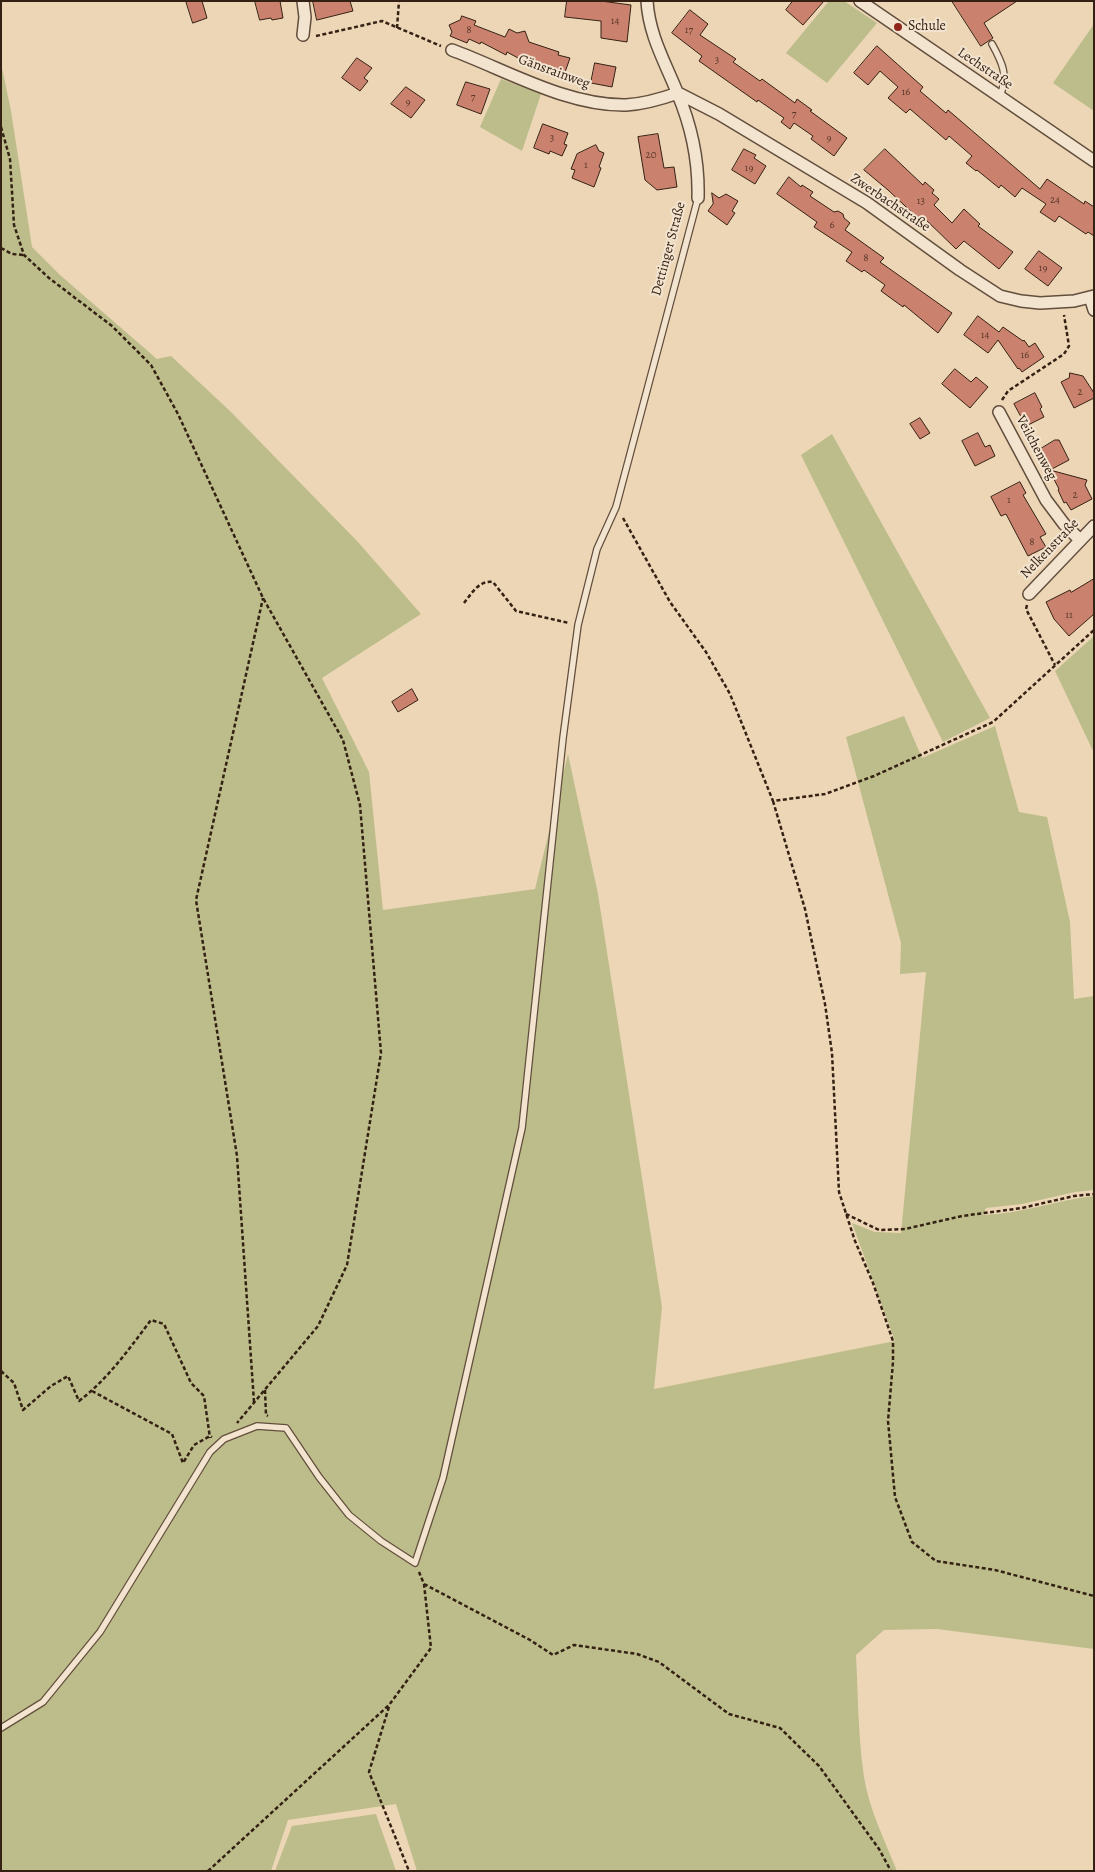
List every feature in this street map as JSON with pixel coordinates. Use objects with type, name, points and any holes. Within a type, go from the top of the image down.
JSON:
[{"type":"street","points":[[303,1],[305,17],[303,35]]},
{"type":"street","name":"Dettinger Straße","points":[[647,1],[655,42],[678,93],[690,127],[696,151],[698,198]]},
{"type":"street","name":"Lechstraße","points":[[860,1],[1094,161]]},
{"type":"street","name":"Gänsrainweg","points":[[452,50],[551,90],[593,102],[627,105],[644,103],[678,93]]},
{"type":"street","name":"Zwerbachstraße","points":[[678,93],[719,114],[867,203],[960,270],[1000,296],[1021,302],[1061,302],[1092,297]]},
{"type":"street","points":[[1092,297],[1094,310]]},
{"type":"street","name":"Veilchenweg","points":[[999,412],[1046,500],[1064,524],[1080,540]]},
{"type":"street","name":"Nelkenstraße","points":[[1028,594],[1094,526]]},
{"type":"lane","points":[[992,44],[1003,64],[1006,76],[1000,97]]},
{"type":"lane","name":"Dettinger Straße","points":[[286,1428],[319,1477],[349,1515],[381,1541],[415,1563],[443,1478],[522,1128],[563,738],[578,625],[597,549],[616,507],[698,198]]},
{"type":"lane","points":[[1,1728],[43,1702],[100,1632],[210,1452],[224,1439],[257,1426],[286,1428]]},
{"type":"path","points":[[397,28],[399,1]]},
{"type":"path","points":[[303,35],[316,36],[382,21],[452,50]]},
{"type":"path","points":[[1,127],[10,160],[14,226],[24,255],[49,278],[112,326],[151,365],[178,414],[263,598],[343,740],[360,805],[381,1053],[347,1265],[318,1326],[224,1439]]},
{"type":"path","points":[[1,248],[12,254],[24,255]]},
{"type":"path","name":"Veilchenweg","points":[[999,412],[1002,400],[1008,391],[1064,354],[1069,346],[1061,302]]},
{"type":"path","points":[[616,507],[670,602],[706,652],[730,694],[773,801],[804,909],[826,1004],[832,1053],[839,1192],[855,1242],[873,1284],[893,1341],[888,1421],[895,1497],[912,1542],[936,1561],[995,1570],[1094,1596]]},
{"type":"path","points":[[464,603],[480,584],[486,581],[493,582],[516,611],[578,625]]},
{"type":"path","points":[[1028,594],[1026,609],[1055,665]]},
{"type":"path","points":[[254,1402],[237,1156],[196,900],[263,598]]},
{"type":"path","points":[[773,801],[825,794],[858,782],[992,722],[1094,630]]},
{"type":"path","points":[[846,1214],[879,1230],[905,1229],[962,1216],[1022,1208],[1074,1196],[1094,1194]]},
{"type":"path","points":[[1,1371],[14,1383],[23,1410],[51,1386],[68,1376],[79,1401],[92,1391],[120,1360],[151,1320],[164,1324],[191,1383],[204,1396],[210,1436],[194,1445],[183,1463],[172,1434],[92,1391]]},
{"type":"path","points":[[265,1390],[266,1415],[286,1428]]},
{"type":"path","points":[[208,1871],[389,1706],[431,1648],[424,1584],[530,1640],[552,1655],[574,1645],[637,1654],[659,1662],[730,1714],[780,1728],[819,1766],[879,1850],[890,1871]]},
{"type":"path","points":[[389,1706],[369,1772],[409,1871]]},
{"type":"green space","points":[[829,1],[844,1],[877,23],[827,83],[786,53]]},
{"type":"green space","points":[[1094,24],[1094,111],[1053,83]]},
{"type":"green space","points":[[1,63],[11,111],[32,247],[60,275],[157,359],[171,356],[230,411],[358,542],[421,614],[322,678],[369,772],[383,910],[535,889],[568,754],[598,894],[662,1307],[654,1389],[895,1341],[852,1223],[875,1232],[901,1233],[926,972],[900,974],[901,943],[846,737],[904,716],[922,758],[995,726],[1019,812],[1047,817],[1070,922],[1074,999],[1094,996],[1094,1190],[1075,1192],[1022,1204],[986,1208],[983,1215],[1011,1212],[1094,1196],[1094,1649],[937,1629],[884,1630],[856,1655],[859,1731],[866,1789],[873,1813],[897,1871],[417,1871],[396,1804],[288,1820],[271,1871],[1,1871]]},
{"type":"green space","points":[[501,79],[541,94],[522,151],[480,127]]},
{"type":"green space","points":[[832,434],[990,718],[943,742],[801,455]]},
{"type":"green space","points":[[1094,636],[1094,753],[1055,671]]},
{"type":"green space","points":[[376,1814],[396,1871],[275,1871],[292,1826]]},
{"type":"building","points":[[186,1],[202,1],[207,18],[193,23]]},
{"type":"building","points":[[255,1],[280,1],[283,18],[260,20]]},
{"type":"building","points":[[313,1],[350,1],[353,11],[317,20]]},
{"type":"building","points":[[567,1],[601,1],[631,5],[627,42],[601,38],[601,21],[565,17]]},
{"type":"building","points":[[793,1],[824,1],[803,25],[786,10]]},
{"type":"building","points":[[952,1],[1017,1],[984,23],[993,38],[981,46]]},
{"type":"building","points":[[690,10],[708,24],[700,35],[736,59],[733,62],[760,81],[762,79],[795,103],[797,99],[847,138],[834,156],[811,139],[813,136],[794,123],[790,129],[781,122],[784,118],[758,100],[757,102],[699,61],[702,56],[672,33]]},
{"type":"building","points":[[462,16],[476,21],[474,25],[505,37],[509,29],[517,33],[525,31],[529,42],[559,52],[558,55],[570,58],[564,75],[557,73],[556,75],[540,70],[507,52],[506,55],[481,42],[480,44],[469,39],[467,43],[450,36],[452,32],[449,25],[460,20]]},
{"type":"building","points":[[877,46],[923,87],[920,91],[946,113],[948,110],[1040,189],[1047,179],[1084,204],[1085,201],[1094,207],[1094,236],[1088,232],[1086,234],[1059,216],[1055,222],[1040,212],[1046,204],[1022,188],[1015,197],[1001,185],[999,188],[976,171],[966,163],[972,156],[949,136],[946,140],[910,109],[906,113],[888,98],[898,87],[880,71],[868,85],[854,73]]},
{"type":"building","points":[[357,58],[372,68],[364,78],[368,81],[360,91],[342,78]]},
{"type":"building","points":[[595,63],[616,67],[612,87],[591,83]]},
{"type":"building","points":[[466,82],[490,89],[481,114],[457,105]]},
{"type":"building","points":[[406,87],[425,100],[411,118],[391,104]]},
{"type":"building","points":[[543,124],[568,133],[564,144],[567,145],[562,156],[550,151],[549,154],[534,148]]},
{"type":"building","points":[[658,134],[664,168],[674,167],[677,187],[657,190],[645,180],[638,137]]},
{"type":"building","points":[[596,145],[599,151],[604,153],[594,187],[572,178],[575,170],[571,169],[577,154]]},
{"type":"building","points":[[744,149],[756,155],[754,158],[766,166],[755,184],[732,170]]},
{"type":"building","points":[[885,149],[923,185],[925,182],[934,190],[932,193],[939,199],[934,205],[952,223],[964,209],[980,224],[978,226],[1013,252],[999,269],[964,241],[956,249],[923,217],[920,220],[864,170]]},
{"type":"building","points":[[789,177],[801,187],[802,185],[813,192],[810,196],[834,212],[838,211],[843,214],[844,218],[850,223],[845,230],[884,258],[880,262],[952,313],[938,333],[904,305],[903,307],[881,291],[885,285],[864,270],[862,272],[846,261],[852,252],[814,227],[817,222],[777,194]]},
{"type":"building","points":[[712,193],[719,198],[726,194],[738,201],[732,211],[735,213],[727,225],[708,211],[713,204]]},
{"type":"building","points":[[1039,251],[1062,268],[1048,286],[1025,269]]},
{"type":"building","points":[[978,316],[999,332],[1003,327],[1024,340],[1029,347],[1035,343],[1044,357],[1022,372],[998,340],[988,353],[964,335]]},
{"type":"building","points":[[955,369],[971,382],[976,377],[988,387],[970,408],[942,384]]},
{"type":"building","points":[[1070,373],[1083,376],[1094,393],[1094,398],[1074,408],[1061,382],[1069,378]]},
{"type":"building","points":[[1035,393],[1042,407],[1040,409],[1044,417],[1026,426],[1014,404]]},
{"type":"building","points":[[920,418],[930,433],[920,439],[910,424]]},
{"type":"building","points":[[978,433],[985,447],[990,445],[995,456],[975,466],[962,441]]},
{"type":"building","points":[[1055,440],[1059,440],[1069,460],[1050,470],[1087,480],[1085,485],[1092,499],[1071,510],[1066,502],[1064,503],[1039,450]]},
{"type":"building","points":[[1020,482],[1026,493],[1023,495],[1046,534],[1040,537],[1046,547],[1028,556],[1006,514],[1001,516],[991,497]]},
{"type":"building","points":[[1094,579],[1094,614],[1069,636],[1054,619],[1046,602],[1070,590],[1071,592]]},
{"type":"building","points":[[412,689],[418,700],[398,712],[392,702]]},
{"type":"place","name":"Schule","points":[[898,27]]}]
